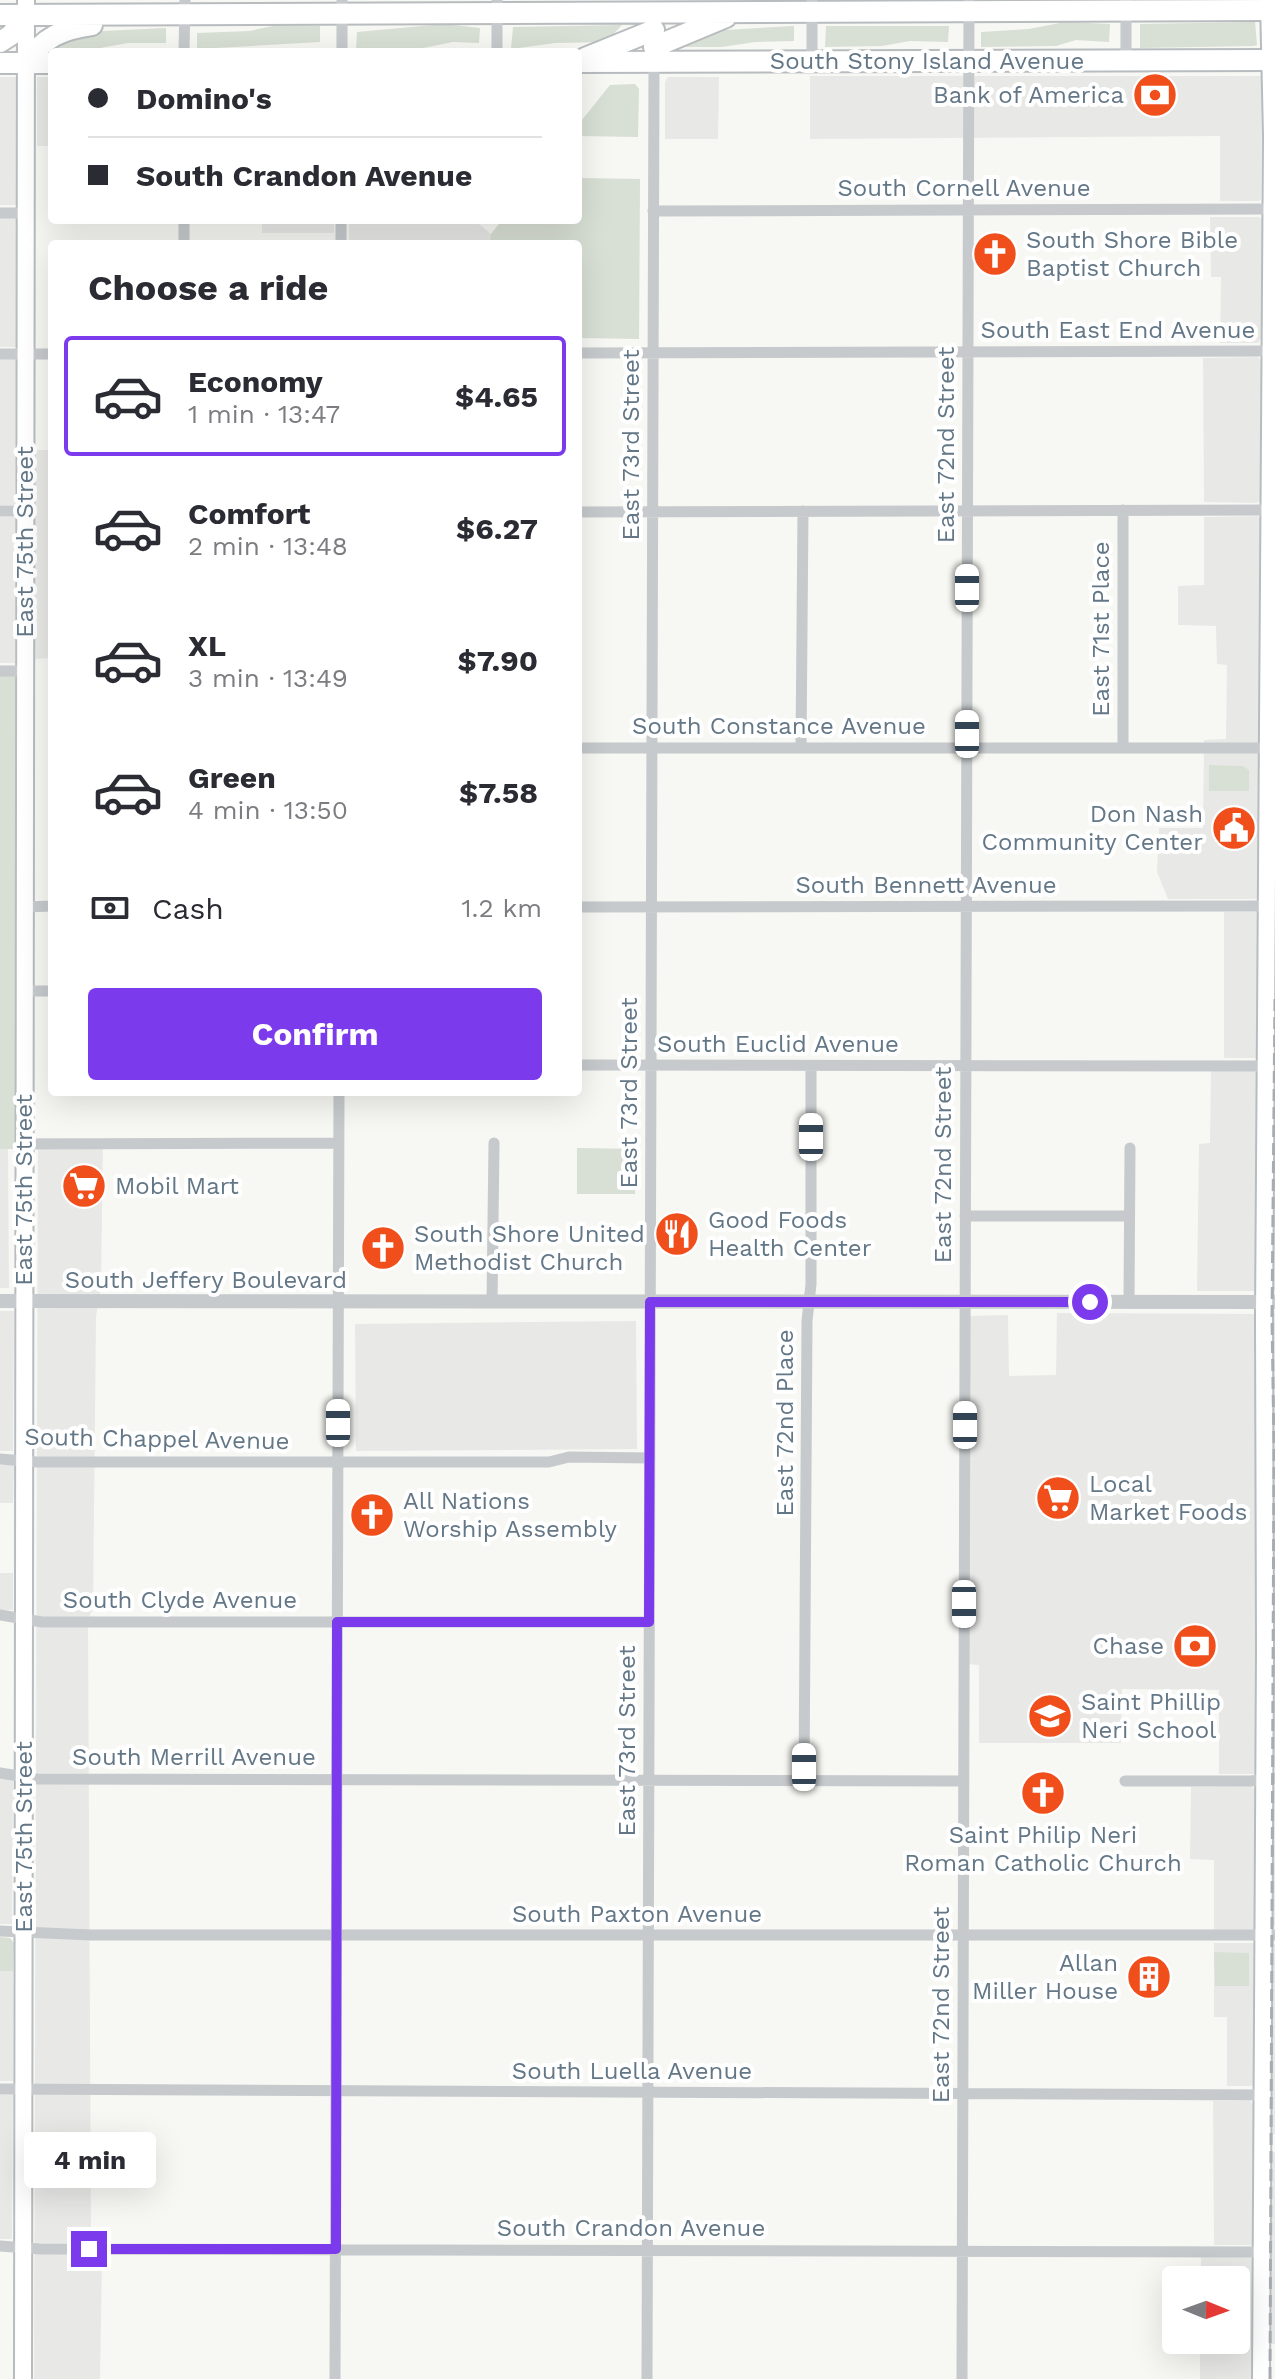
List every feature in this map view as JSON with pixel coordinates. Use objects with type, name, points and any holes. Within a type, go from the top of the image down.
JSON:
[{"type":"highway","name":"South Stony Island Avenue","points":[[0,15],[26,8],[117,15],[184,7],[497,6],[654,30],[812,61],[1272,60]]},
{"type":"highway","name":"South Stony Island Avenue","points":[[582,59],[654,30],[737,12],[812,6],[1271,6]]},
{"type":"highway","points":[[0,42],[11,35],[26,8]]},
{"type":"highway","points":[[582,59],[654,30],[737,12]]},
{"type":"highway","points":[[26,63],[44,42],[70,28],[100,25],[117,15]]},
{"type":"highway","points":[[0,63],[48,63]]},
{"type":"main road","points":[[1261,2379],[1268,2354],[1263,2252],[1268,2145],[1263,2095],[1269,1936],[1270,1460],[1265,1066],[1270,906],[1268,748],[1272,667],[1271,6]]},
{"type":"main road","name":"East 75th Street","points":[[23,2379],[26,8]]},
{"type":"street","points":[[1126,5],[1126,61]]},
{"type":"street","points":[[342,6],[342,48]]},
{"type":"street","points":[[497,6],[497,48]]},
{"type":"street","points":[[812,6],[812,61]]},
{"type":"street","name":"East 72nd Street","points":[[962,2379],[969,6]]},
{"type":"street","points":[[184,7],[184,48]]},
{"type":"street","name":"East 73rd Street","points":[[647,2379],[654,30]]},
{"type":"street","name":"South Cornell Avenue","points":[[653,211],[1273,209]]},
{"type":"street","points":[[0,213],[26,213]]},
{"type":"street","name":"South East End Avenue","points":[[582,353],[1273,351]]},
{"type":"street","points":[[0,354],[48,354]]},
{"type":"street","name":"East 71st Place","points":[[1123,510],[1123,748]]},
{"type":"street","points":[[582,512],[1272,510]]},
{"type":"street","points":[[0,511],[25,511]]},
{"type":"street","points":[[801,748],[803,511]]},
{"type":"street","points":[[0,671],[25,671]]},
{"type":"street","name":"South Constance Avenue","points":[[582,748],[1268,748]]},
{"type":"street","points":[[24,907],[48,906]]},
{"type":"street","name":"South Bennett Avenue","points":[[582,907],[1270,906]]},
{"type":"street","points":[[24,991],[48,991]]},
{"type":"street","name":"South Euclid Avenue","points":[[582,1065],[1265,1066]]},
{"type":"street","name":"East 72nd Place","points":[[804,1781],[811,1066]]},
{"type":"street","points":[[335,2379],[339,1096]]},
{"type":"street","points":[[23,1144],[339,1143]]},
{"type":"street","points":[[492,1302],[494,1143]]},
{"type":"street","points":[[1129,1302],[1130,1148]]},
{"type":"street","points":[[965,1216],[1129,1216]]},
{"type":"street","name":"South Jeffery Boulevard","points":[[0,1301],[1269,1302]]},
{"type":"street","name":"South Chappel Avenue","points":[[0,1459],[549,1462],[569,1457],[650,1458]]},
{"type":"street","name":"South Clyde Avenue","points":[[0,1615],[42,1622],[649,1622]]},
{"type":"street","name":"South Merrill Avenue","points":[[0,1773],[37,1779],[964,1781]]},
{"type":"street","points":[[1125,1781],[1269,1779]]},
{"type":"street","name":"South Paxton Avenue","points":[[0,1931],[75,1934],[1269,1936]]},
{"type":"street","name":"South Luella Avenue","points":[[0,2089],[1263,2095]]},
{"type":"street","name":"South Crandon Avenue","points":[[0,2246],[40,2249],[1263,2252]]},
{"type":"shaded area","points":[[1065,22],[1110,24],[1109,42],[1076,40],[1056,46],[981,47],[981,32],[1029,29]]},
{"type":"shaded area","points":[[1255,22],[1257,45],[1254,46],[1140,48],[1140,24]]},
{"type":"shaded area","points":[[444,24],[480,28],[479,43],[453,42],[423,48],[356,48],[357,32]]},
{"type":"shaded area","points":[[277,25],[320,26],[320,42],[197,48],[197,33],[250,31]]},
{"type":"shaded area","points":[[622,25],[606,42],[555,43],[518,48],[511,48],[513,27]]},
{"type":"shaded area","points":[[794,26],[794,41],[722,47],[671,47],[707,31]]},
{"type":"shaded area","points":[[826,26],[949,26],[948,42],[910,41],[882,46],[825,47]]},
{"type":"shaded area","points":[[166,28],[166,43],[48,48],[81,32]]},
{"type":"shaded area","points":[[810,76],[1262,76],[1261,199],[1220,201],[1220,136],[810,139]]},
{"type":"shaded area","points":[[0,77],[17,77],[17,205],[0,205]]},
{"type":"shaded area","points":[[37,77],[48,77],[48,146],[37,146]]},
{"type":"shaded area","points":[[668,77],[719,77],[718,139],[665,139],[665,82]]},
{"type":"shaded area","points":[[635,84],[639,89],[638,137],[582,136],[582,120],[610,85]]},
{"type":"shaded area","points":[[582,178],[640,179],[639,339],[582,338],[582,240],[490,240],[499,224],[582,224]]},
{"type":"shaded area","points":[[0,217],[17,217],[16,347],[0,347]]},
{"type":"shaded area","points":[[1210,217],[1262,219],[1262,337],[1258,343],[1220,343],[1221,277],[1211,277]]},
{"type":"shaded area","points":[[262,224],[334,224],[334,233],[262,233]]},
{"type":"shaded area","points":[[349,224],[479,224],[491,234],[490,240],[349,240]]},
{"type":"shaded area","points":[[1258,357],[1262,373],[1261,500],[1257,503],[1204,502],[1203,358]]},
{"type":"shaded area","points":[[0,359],[16,359],[15,505],[0,505]]},
{"type":"shaded area","points":[[35,450],[48,450],[48,658],[35,659]]},
{"type":"shaded area","points":[[1257,516],[1261,519],[1259,897],[1168,899],[1157,872],[1159,828],[1203,828],[1204,740],[1226,739],[1227,665],[1217,664],[1216,626],[1178,625],[1178,586],[1204,585],[1204,517]]},
{"type":"shaded area","points":[[0,517],[16,517],[15,663],[0,663]]},
{"type":"shaded area","points":[[0,674],[19,674],[19,1149],[0,1149]]},
{"type":"shaded area","points":[[1209,765],[1243,766],[1249,770],[1249,791],[1209,791]]},
{"type":"shaded area","points":[[1224,912],[1256,912],[1259,916],[1258,1055],[1255,1058],[1224,1058]]},
{"type":"shaded area","points":[[1270,915],[1275,915],[1275,1290],[1267,1290]]},
{"type":"shaded area","points":[[1211,1071],[1255,1071],[1258,1074],[1257,1289],[1254,1291],[1197,1291],[1199,1144],[1210,1143]]},
{"type":"shaded area","points":[[38,1138],[103,1139],[101,1288],[96,1316],[93,1608],[88,1620],[91,2233],[102,2259],[100,2379],[34,2379]]},
{"type":"shaded area","points":[[577,1148],[635,1149],[635,1194],[577,1194]]},
{"type":"shaded area","points":[[0,1149],[8,1149],[9,1288],[0,1288]]},
{"type":"shaded area","points":[[0,1311],[14,1311],[13,1451],[0,1451]]},
{"type":"shaded area","points":[[1057,1313],[1256,1314],[1256,1771],[1253,1774],[1219,1774],[1219,1690],[1122,1689],[1121,1743],[979,1743],[979,1665],[967,1664],[968,1316],[1008,1315],[1009,1376],[1056,1375]]},
{"type":"shaded area","points":[[1267,1313],[1275,1313],[1275,1450],[1269,1450]]},
{"type":"shaded area","points":[[636,1321],[637,1449],[356,1451],[355,1324]]},
{"type":"shaded area","points":[[0,1465],[14,1465],[13,1503],[0,1503]]},
{"type":"shaded area","points":[[1269,1468],[1275,1468],[1275,1604],[1268,1604]]},
{"type":"shaded area","points":[[0,1573],[13,1573],[13,1610],[0,1610]]},
{"type":"shaded area","points":[[1268,1623],[1275,1623],[1275,1768],[1267,1769]]},
{"type":"shaded area","points":[[0,1778],[13,1778],[12,1924],[0,1924]]},
{"type":"shaded area","points":[[1251,1786],[1255,1789],[1255,1928],[1252,1931],[1214,1930],[1214,1860],[1190,1859],[1191,1787]]},
{"type":"shaded area","points":[[1267,1787],[1275,1787],[1275,1926],[1267,1926]]},
{"type":"shaded area","points":[[0,1937],[10,1938],[14,1943],[13,1971],[0,1971]]},
{"type":"shaded area","points":[[1214,1943],[1253,1943],[1255,1946],[1255,2083],[1252,2086],[1227,2086],[1227,2017],[1214,2017]]},
{"type":"shaded area","points":[[1266,1944],[1275,1944],[1275,2134],[1266,2134]]},
{"type":"shaded area","points":[[1214,1952],[1249,1953],[1249,1986],[1215,1986]]},
{"type":"shaded area","points":[[0,1971],[13,1971],[13,2081],[0,2081]]},
{"type":"shaded area","points":[[0,2095],[13,2095],[12,2239],[0,2239]]},
{"type":"shaded area","points":[[1213,2101],[1250,2101],[1254,2105],[1251,2245],[1214,2245]]},
{"type":"shaded area","points":[[1275,2152],[1275,2344],[1265,2344],[1266,2153]]},
{"type":"shaded area","points":[[1201,2256],[1249,2257],[1254,2260],[1252,2379],[1200,2379],[1200,2354],[1250,2354],[1250,2266],[1201,2266]]},
{"type":"railway","points":[[1270,2379],[1275,999]]},
{"type":"place","name":"Bank of America","points":[[1155,95]]},
{"type":"place","name":"South Shore Bible Baptist Church","points":[[995,254]]},
{"type":"place","name":"Don Nash Community Center","points":[[1234,828]]},
{"type":"place","name":"Mobil Mart","points":[[84,1186]]},
{"type":"place","name":"Good Foods Health Center","points":[[677,1234]]},
{"type":"place","name":"South Shore United Methodist Church","points":[[383,1248]]},
{"type":"place","name":"Local Market Foods","points":[[1058,1498]]},
{"type":"place","name":"All Nations Worship Assembly","points":[[372,1515]]},
{"type":"place","name":"Chase","points":[[1195,1646]]},
{"type":"place","name":"Saint Phillip Neri School","points":[[1050,1716]]},
{"type":"place","name":"Saint Philip Neri Roman Catholic Church","points":[[1043,1793]]},
{"type":"place","name":"Allan Miller House","points":[[1149,1977]]},
{"type":"route","points":[[89,2249],[336,2249],[337,1622],[649,1622],[650,1302],[1090,1302]]}]
